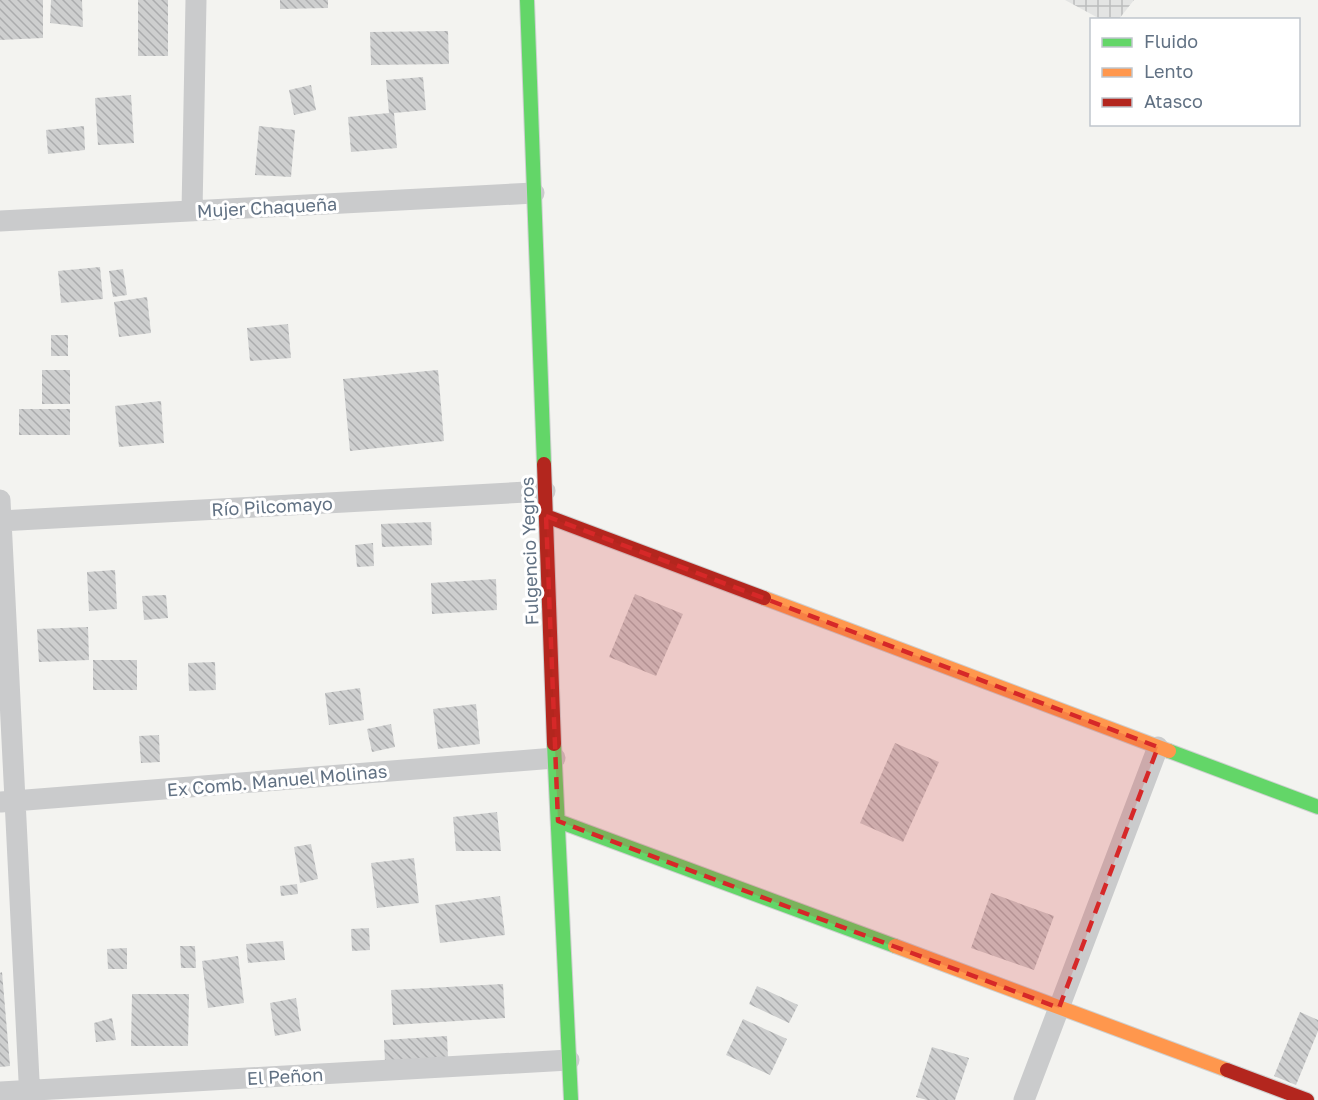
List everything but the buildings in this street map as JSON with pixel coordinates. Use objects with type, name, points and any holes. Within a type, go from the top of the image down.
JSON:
[{"type":"street","points":[[192,211],[196,0]]},
{"type":"street","name":"Fulgencio Yegros","points":[[526,0],[555,758],[572,1100]]},
{"type":"street","name":"Mujer Chaqueña","points":[[0,220],[534,193]]},
{"type":"street","name":"Río Pilcomayo","points":[[1,521],[545,491]]},
{"type":"street","points":[[0,500],[7,802],[29,1095]]},
{"type":"street","points":[[546,516],[1318,807]]},
{"type":"street","points":[[1023,1100],[1158,747]]},
{"type":"street","name":"Ex Comb. Manuel Molinas","points":[[7,802],[555,758]]},
{"type":"street","points":[[558,821],[1307,1100]]},
{"type":"street","name":"El Peñon","points":[[0,1092],[29,1095],[569,1060]]},
{"type":"highlighted area","points":[[546,516],[1158,747],[1059,1008],[558,821]]},
{"type":"shaded area","points":[[1065,0],[1134,0],[1120,18],[1098,18]]},
{"type":"traffic: fast","points":[[527,0],[544,464]]},
{"type":"traffic: fast","points":[[554,744],[571,1100]]},
{"type":"traffic: fast","points":[[1169,751],[1318,807]]},
{"type":"traffic: fast","points":[[558,821],[895,946]]},
{"type":"traffic: slow","points":[[764,598],[1169,751]]},
{"type":"traffic: slow","points":[[895,946],[1227,1070]]},
{"type":"traffic: jam","points":[[544,464],[554,744]]},
{"type":"traffic: jam","points":[[546,516],[764,598]]},
{"type":"traffic: jam","points":[[1227,1070],[1307,1100]]}]
